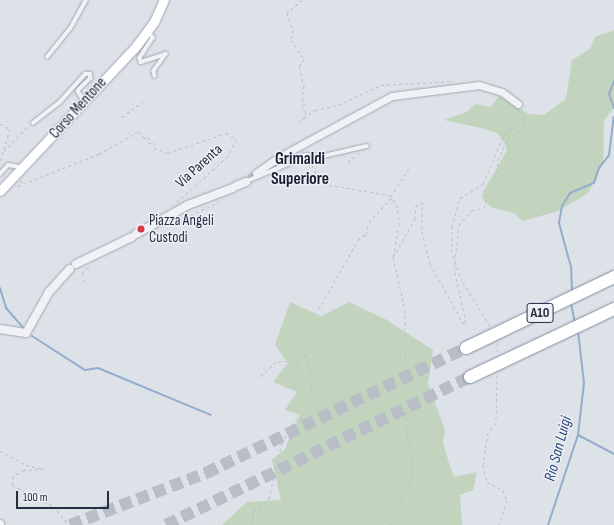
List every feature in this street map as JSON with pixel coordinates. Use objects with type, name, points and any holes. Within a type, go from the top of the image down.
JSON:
[{"type":"highway","name":"A10","points":[[466,348],[614,278]]},
{"type":"highway","name":"A10","points":[[470,377],[614,309]]},
{"type":"main road","name":"Corso Mentone","points":[[0,191],[20,166],[60,131],[83,99],[149,31],[164,0]]},
{"type":"street","points":[[256,173],[279,157],[392,96],[479,85],[502,92],[518,104]]},
{"type":"street","points":[[305,157],[315,158]]},
{"type":"street","points":[[0,329],[26,333],[50,292],[73,266],[150,227],[188,205],[222,193],[247,180]]},
{"type":"lane","points":[[47,57],[70,28],[86,0]]},
{"type":"lane","points":[[149,31],[153,38],[140,58],[141,62],[166,54],[154,71],[155,76]]},
{"type":"lane","points":[[34,123],[59,103],[85,74],[90,74],[91,78],[78,91],[83,99]]},
{"type":"lane","points":[[315,158],[367,146]]},
{"type":"lane","points":[[247,180],[305,157]]},
{"type":"lane","points":[[0,174],[8,165],[20,166]]},
{"type":"path","points":[[302,0],[287,13],[293,30],[291,40],[304,59],[299,67],[304,86],[303,119]]},
{"type":"path","points":[[122,117],[142,101]]},
{"type":"path","points":[[393,257],[415,219],[416,206],[422,202],[422,232],[430,264],[463,323],[466,322],[466,313],[454,268],[459,225],[472,210],[484,208],[488,192],[494,190],[498,160],[508,139],[524,128],[524,114],[518,104]]},
{"type":"path","points":[[492,328],[462,281],[450,244],[458,202],[483,184],[504,134],[522,123],[524,114]]},
{"type":"path","points":[[4,151],[34,123]]},
{"type":"path","points":[[0,124],[10,129],[0,162]]},
{"type":"path","name":"Via Parenta","points":[[30,182],[99,154],[139,131],[144,138],[149,137],[148,143],[154,142],[154,148],[168,153],[226,132],[236,139],[228,156],[176,199],[175,205]]},
{"type":"path","points":[[348,162],[367,146]]},
{"type":"path","points":[[315,158],[309,161],[315,164],[312,166],[316,173],[311,175],[311,182],[391,197],[397,205],[399,220],[393,257],[405,310],[406,431],[413,463],[411,480],[390,525]]},
{"type":"path","points":[[319,309],[358,240],[366,234],[369,222],[391,197],[411,165]]},
{"type":"path","points":[[174,223],[216,204],[222,193]]},
{"type":"path","points":[[85,282],[82,273],[93,262]]},
{"type":"path","points":[[496,340],[497,361]]},
{"type":"path","points":[[252,525],[254,511],[269,498],[282,443],[291,426],[307,410],[312,381],[306,356],[298,358],[296,369],[287,361],[276,362],[257,379]]},
{"type":"path","points":[[497,368],[496,423],[488,434],[484,477],[503,490],[507,500],[499,525]]},
{"type":"path","points":[[0,451],[26,465],[44,468],[24,470],[13,476],[12,485],[53,506],[69,525]]},
{"type":"green space","points":[[614,30],[614,108],[604,120],[603,164],[588,193],[558,211],[523,221],[514,213],[491,207],[483,200],[482,194],[507,150],[505,143],[497,133],[482,128],[444,120],[467,112],[475,104],[491,107],[499,96],[528,114],[544,115],[566,99],[572,60],[590,49],[595,37]]},
{"type":"green space","points":[[290,302],[321,316],[349,302],[387,320],[433,350],[428,384],[445,430],[443,443],[454,477],[477,472],[473,490],[460,495],[462,525],[222,525],[247,502],[281,500],[272,460],[285,449],[300,415],[285,410],[297,392],[273,382],[288,363],[275,345]]},
{"type":"waterway","name":"Rio San Luigi","points":[[614,81],[609,94],[614,108]]},
{"type":"waterway","name":"Rio San Luigi","points":[[572,292],[571,267],[559,223],[562,206],[570,193],[594,183],[599,168],[609,155],[614,117]]},
{"type":"waterway","points":[[0,288],[6,308],[24,329]]},
{"type":"waterway","name":"Rio San Luigi","points":[[571,303],[575,323]]},
{"type":"waterway","name":"Rio San Luigi","points":[[548,525],[578,435],[584,383],[578,331]]},
{"type":"waterway","points":[[32,336],[85,370],[98,368],[211,415]]},
{"type":"waterway","points":[[578,435],[614,454]]},
{"type":"tunnel","points":[[249,178],[256,173]]},
{"type":"tunnel","points":[[70,525],[206,473],[466,348]]},
{"type":"tunnel","points":[[166,525],[470,377]]},
{"type":"place","name":"Piazza Angeli Custodi","points":[[141,229]]},
{"type":"district","name":"Grimaldi Superiore","points":[[300,170]]}]
